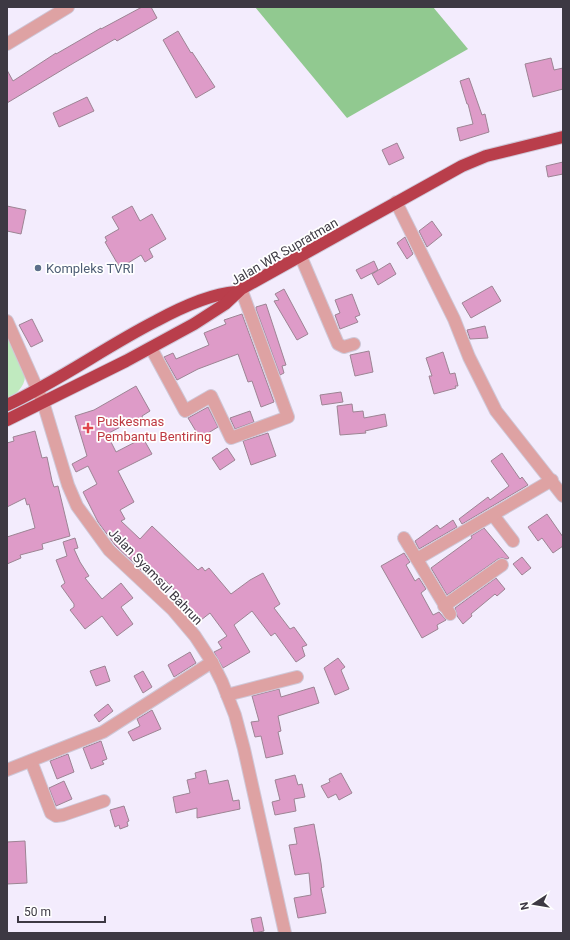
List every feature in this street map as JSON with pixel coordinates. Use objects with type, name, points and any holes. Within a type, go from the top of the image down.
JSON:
[{"type":"highway","name":"Jalan WR Supratman","points":[[7,420],[41,396],[151,348],[225,304],[239,291],[302,257],[437,179],[486,156],[563,137]]},
{"type":"highway","points":[[7,405],[41,396],[128,335],[171,313],[215,296],[239,291]]},
{"type":"street","points":[[7,44],[68,7]]},
{"type":"street","points":[[396,202],[454,319],[469,357],[496,411],[552,480],[563,496]]},
{"type":"street","points":[[302,257],[338,344],[344,347],[354,344]]},
{"type":"street","points":[[151,348],[186,411],[211,396],[231,438],[288,417],[239,291]]},
{"type":"street","name":"Jalan Syamsul Bahrun","points":[[7,321],[41,396],[68,485],[77,506],[109,550],[173,610],[195,636],[212,662],[227,695],[235,715],[244,749],[285,933]]},
{"type":"street","points":[[417,560],[552,480]]},
{"type":"street","points":[[493,515],[513,541]]},
{"type":"street","points":[[404,538],[447,610],[502,565]]},
{"type":"street","points":[[7,770],[103,732],[212,662]]},
{"type":"street","points":[[227,695],[297,676]]},
{"type":"street","points":[[31,761],[51,814],[56,816],[63,815],[104,801]]},
{"type":"green space","points":[[255,7],[433,7],[468,49],[347,118]]},
{"type":"green space","points":[[7,330],[20,360],[25,380],[16,393],[7,400]]},
{"type":"building","points":[[142,7],[151,7],[157,18],[117,41],[115,39],[7,103],[7,70],[13,81],[56,53]]},
{"type":"building","points":[[178,31],[191,53],[192,52],[215,87],[196,98],[163,40]]},
{"type":"building","points":[[551,58],[554,70],[563,68],[563,89],[533,97],[525,64]]},
{"type":"building","points":[[469,78],[482,115],[485,114],[489,132],[460,141],[457,128],[473,124],[460,81]]},
{"type":"building","points":[[87,97],[94,111],[59,127],[53,113]]},
{"type":"building","points":[[397,143],[404,158],[389,165],[382,150]]},
{"type":"building","points":[[563,162],[563,174],[548,177],[546,166]]},
{"type":"building","points":[[7,206],[26,210],[21,234],[7,231]]},
{"type":"building","points":[[132,206],[140,221],[152,214],[166,239],[149,249],[153,257],[145,262],[141,255],[120,268],[105,242],[107,241],[105,237],[119,229],[112,217]]},
{"type":"building","points":[[432,221],[442,235],[427,247],[419,231]]},
{"type":"building","points":[[405,237],[413,254],[407,259],[397,243]]},
{"type":"building","points":[[374,261],[378,270],[361,279],[356,270]]},
{"type":"building","points":[[390,263],[396,274],[378,285],[372,274]]},
{"type":"building","points":[[492,286],[501,301],[471,318],[462,303]]},
{"type":"building","points":[[284,289],[308,334],[297,340],[274,301],[279,300],[275,294]]},
{"type":"building","points":[[352,294],[360,315],[355,317],[358,322],[340,329],[335,315],[340,313],[335,300]]},
{"type":"building","points":[[266,304],[286,365],[282,366],[284,373],[280,375],[256,309],[256,307]]},
{"type":"building","points":[[242,314],[274,402],[261,407],[252,381],[248,382],[238,354],[198,369],[177,380],[164,357],[173,353],[176,359],[209,345],[204,333],[226,324],[224,320]]},
{"type":"building","points":[[32,319],[43,341],[31,347],[19,325]]},
{"type":"building","points":[[485,326],[488,338],[470,339],[467,330]]},
{"type":"building","points":[[369,351],[373,372],[355,376],[350,355]]},
{"type":"building","points":[[443,352],[450,374],[455,373],[458,386],[455,386],[456,388],[434,394],[429,376],[432,376],[426,358]]},
{"type":"building","points":[[136,386],[150,411],[142,416],[143,419],[132,425],[130,422],[107,434],[116,452],[143,438],[152,454],[118,471],[134,502],[120,510],[125,519],[121,521],[140,539],[152,526],[198,570],[202,567],[205,571],[209,568],[231,594],[250,580],[263,573],[280,604],[274,608],[290,629],[294,627],[307,645],[302,647],[305,656],[296,662],[275,633],[271,636],[252,611],[234,625],[250,652],[223,668],[214,652],[222,648],[218,642],[227,636],[210,613],[201,620],[165,580],[158,586],[115,545],[98,522],[83,492],[97,484],[88,466],[76,472],[72,464],[87,456],[75,416],[94,410]]},
{"type":"building","points":[[341,392],[343,402],[322,405],[320,395]]},
{"type":"building","points":[[352,404],[353,412],[363,411],[364,418],[385,414],[387,426],[365,431],[366,433],[340,435],[337,406]]},
{"type":"building","points":[[208,407],[218,427],[200,438],[188,418]]},
{"type":"building","points":[[250,411],[254,422],[235,429],[230,418]]},
{"type":"building","points":[[35,431],[42,458],[47,457],[54,487],[58,486],[70,536],[42,544],[43,549],[20,555],[21,558],[7,564],[7,537],[35,528],[29,504],[27,505],[25,498],[7,507],[7,443],[14,441],[13,437]]},
{"type":"building","points":[[268,433],[276,456],[251,465],[243,441]]},
{"type":"building","points":[[227,448],[235,460],[220,470],[212,458]]},
{"type":"building","points":[[502,453],[520,479],[522,477],[528,485],[462,524],[459,519],[488,497],[490,500],[509,486],[491,461]]},
{"type":"building","points":[[547,514],[563,537],[563,546],[553,553],[542,538],[538,541],[528,527]]},
{"type":"building","points":[[453,520],[457,527],[419,549],[415,541],[437,525],[440,529]]},
{"type":"building","points":[[484,528],[509,558],[498,559],[447,595],[431,568],[472,538],[471,536]]},
{"type":"building","points":[[75,538],[78,548],[74,549],[89,576],[85,578],[102,599],[121,583],[133,598],[121,607],[133,624],[117,636],[102,616],[85,629],[70,610],[74,607],[74,604],[61,586],[65,583],[56,560],[67,556],[63,542]]},
{"type":"building","points":[[404,553],[410,562],[406,565],[415,581],[419,578],[426,589],[421,593],[433,615],[439,612],[446,620],[437,625],[438,629],[422,638],[381,566]]},
{"type":"building","points":[[522,557],[531,568],[522,575],[513,564]]},
{"type":"building","points":[[496,578],[505,589],[497,596],[495,594],[471,614],[472,616],[463,624],[457,616],[455,608]]},
{"type":"building","points":[[190,652],[196,663],[174,677],[168,665]]},
{"type":"building","points":[[338,658],[345,667],[341,670],[349,689],[335,695],[324,668]]},
{"type":"building","points":[[105,666],[110,681],[96,686],[90,671]]},
{"type":"building","points":[[143,671],[152,687],[143,693],[134,676]]},
{"type":"building","points":[[314,687],[319,703],[278,716],[281,731],[278,732],[283,754],[266,758],[261,736],[255,737],[251,722],[259,721],[252,696],[279,689],[281,697]]},
{"type":"building","points":[[108,704],[113,711],[99,722],[94,715]]},
{"type":"building","points":[[152,710],[161,729],[133,741],[128,732],[140,726],[137,719]]},
{"type":"building","points":[[101,741],[107,759],[102,761],[104,764],[91,769],[83,748]]},
{"type":"building","points":[[68,754],[74,772],[57,779],[50,761]]},
{"type":"building","points":[[206,770],[209,784],[228,780],[233,801],[239,800],[240,809],[197,818],[197,808],[176,813],[173,797],[190,793],[187,780],[196,778],[195,773]]},
{"type":"building","points":[[341,773],[352,793],[339,800],[336,794],[328,798],[321,786],[330,782],[329,779]]},
{"type":"building","points":[[295,775],[298,785],[302,784],[305,797],[294,799],[296,811],[275,815],[272,802],[280,800],[275,780]]},
{"type":"building","points":[[64,781],[72,799],[56,806],[49,788]]},
{"type":"building","points":[[124,806],[129,821],[127,822],[128,826],[120,829],[119,825],[115,827],[110,810]]},
{"type":"building","points":[[314,824],[321,863],[324,887],[321,888],[326,913],[298,918],[294,898],[311,895],[309,873],[295,875],[289,845],[297,844],[294,828]]},
{"type":"building","points":[[25,841],[27,883],[7,884],[7,842]]},
{"type":"building","points":[[261,917],[264,931],[254,933],[251,919]]},
{"type":"place","name":"Kompleks TVRI","points":[[38,268]]},
{"type":"place","name":"Puskesmas Pembantu Bentiring","points":[[88,428]]}]
